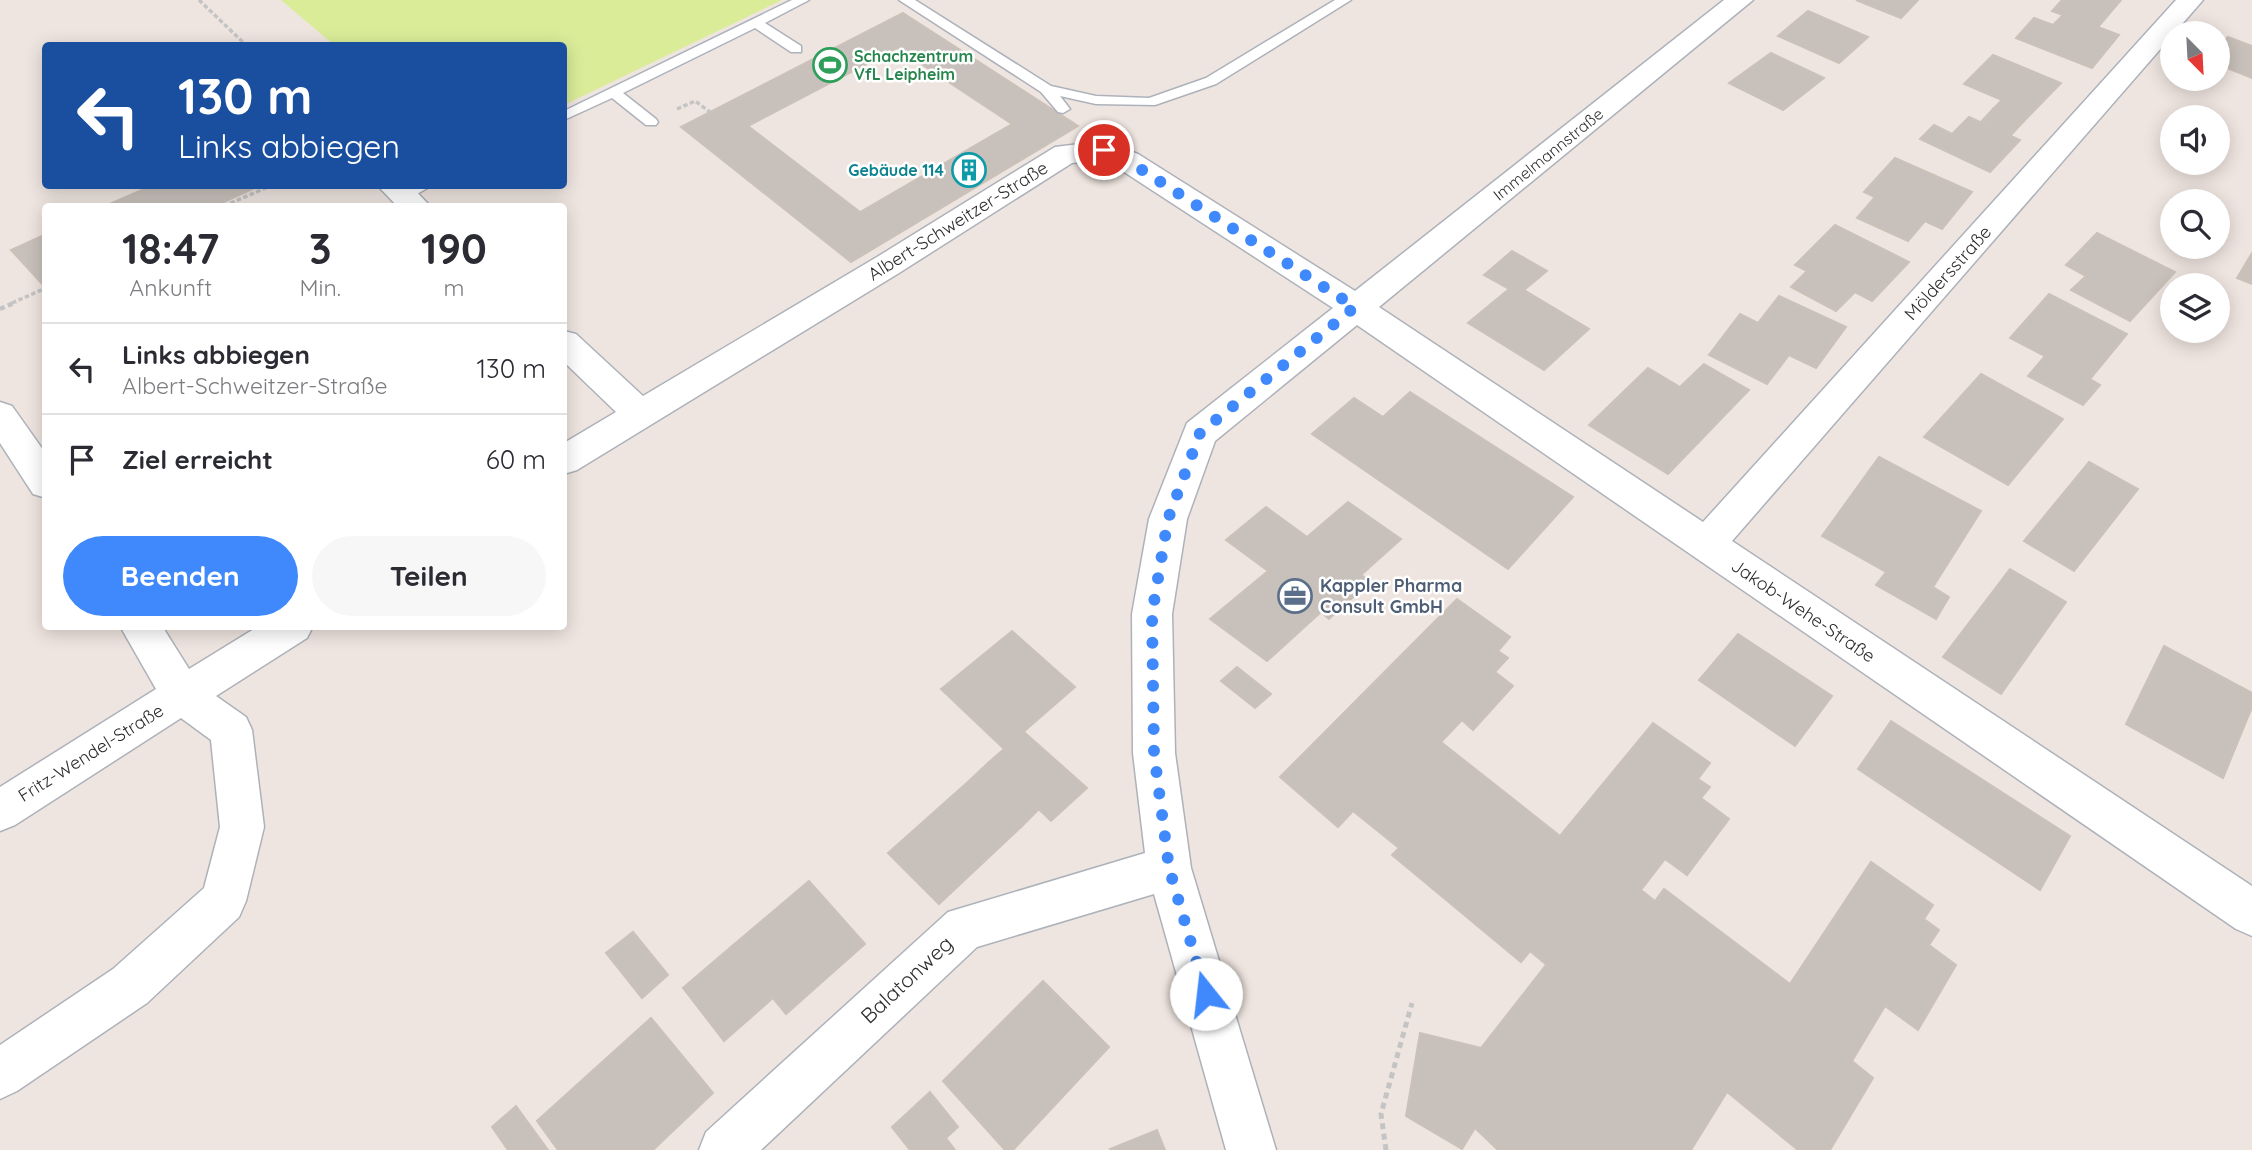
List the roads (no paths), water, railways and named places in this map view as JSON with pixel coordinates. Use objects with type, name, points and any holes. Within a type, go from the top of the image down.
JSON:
[{"type":"street","name":"Immelmannstraße","points":[[1251,1150],[1169,868],[1154,753],[1152,614],[1168,519],[1200,433],[1740,0]]},
{"type":"street","name":"Möldersstraße","points":[[1706,545],[2190,0]]},
{"type":"street","name":"Albert-Schweitzer-Straße","points":[[567,458],[888,265],[1065,154],[1104,150],[1128,161],[1355,307]]},
{"type":"street","name":"Jakob-Wehe-Straße","points":[[1355,307],[2252,912]]},
{"type":"street","points":[[567,346],[640,413]]},
{"type":"street","points":[[0,415],[42,478]]},
{"type":"street","points":[[0,1074],[130,986],[223,901],[242,827],[231,730],[182,695],[142,630]]},
{"type":"street","points":[[182,695],[287,630]]},
{"type":"street","name":"Fritz-Wendel-Straße","points":[[0,811],[182,695]]},
{"type":"street","name":"Balatonweg","points":[[724,1150],[964,928],[1169,868]]},
{"type":"lane","points":[[567,114],[802,0]]},
{"type":"lane","points":[[906,0],[1046,89],[1063,109]]},
{"type":"lane","points":[[1046,89],[1096,100],[1150,102],[1212,80],[1344,0]]},
{"type":"lane","points":[[755,22],[796,49]]},
{"type":"lane","points":[[612,92],[652,122]]},
{"type":"place","name":"Schachzentrum VfL Leipheim","points":[[830,65]]},
{"type":"place","name":"Gebäude 114","points":[[969,170]]},
{"type":"place","name":"Kappler Pharma Consult GmbH","points":[[1295,596]]}]
